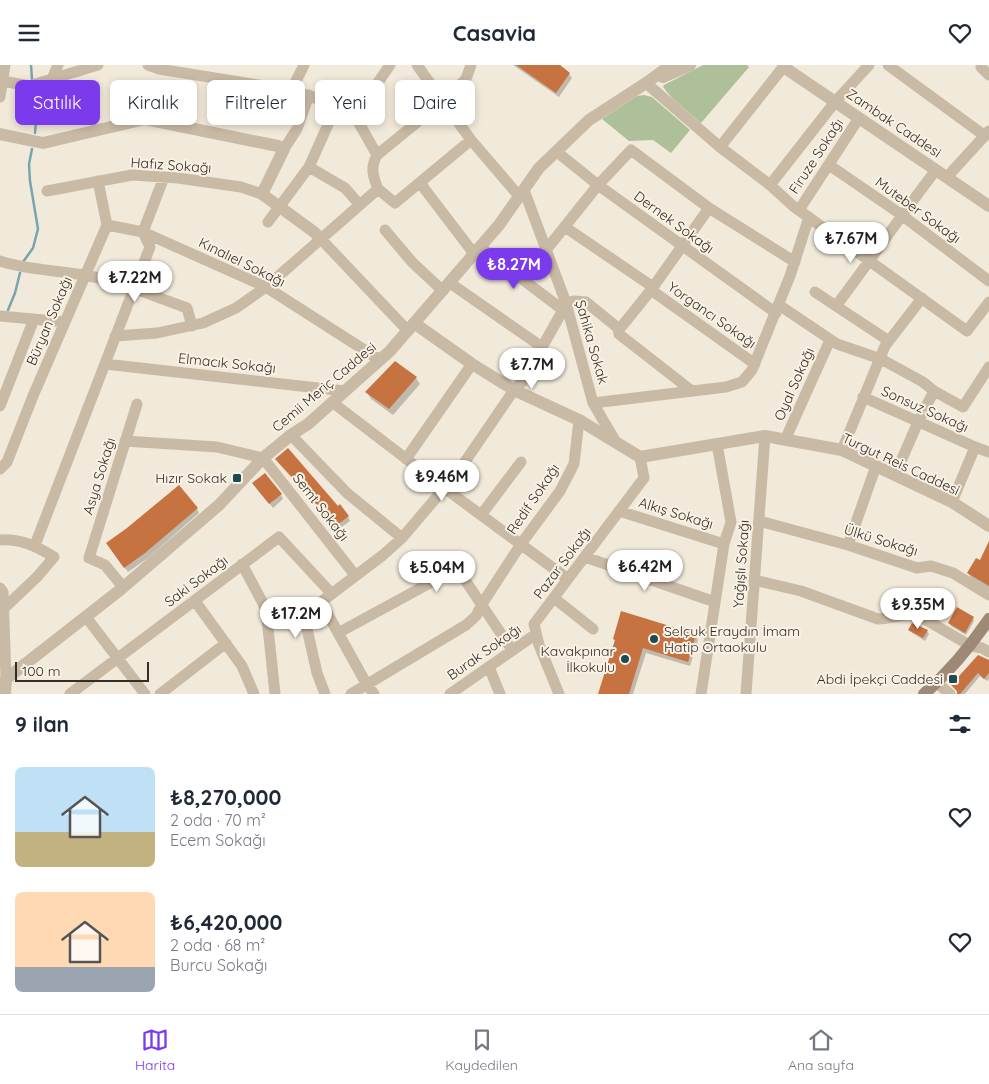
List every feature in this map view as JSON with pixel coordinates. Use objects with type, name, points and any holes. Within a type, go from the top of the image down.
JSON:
[{"type":"main road","points":[[924,694],[937,683],[971,645],[989,619]]},
{"type":"street","points":[[0,97],[4,65]]},
{"type":"street","points":[[52,79],[58,65]]},
{"type":"street","points":[[3,81],[29,86],[98,65]]},
{"type":"street","points":[[148,65],[159,69],[225,80]]},
{"type":"street","points":[[296,80],[304,65]]},
{"type":"street","points":[[417,65],[427,80]]},
{"type":"street","points":[[465,80],[471,65]]},
{"type":"street","points":[[770,185],[835,102],[869,65]]},
{"type":"street","points":[[836,306],[902,215],[942,174],[987,133],[888,65]]},
{"type":"street","points":[[378,80],[387,66]]},
{"type":"street","points":[[720,147],[783,66]]},
{"type":"street","name":"Zambak Caddesi","points":[[783,66],[989,206]]},
{"type":"street","points":[[646,83],[678,67]]},
{"type":"street","points":[[646,83],[678,67]]},
{"type":"street","points":[[646,83],[720,147],[799,210],[967,331],[989,302]]},
{"type":"street","name":"Cemii Meriç Caddesi","points":[[6,679],[123,587],[219,505],[263,458],[308,424],[380,360],[478,251],[499,225],[539,168],[589,120],[646,83]]},
{"type":"street","points":[[305,94],[315,99]]},
{"type":"street","points":[[308,95],[297,129],[284,149],[262,194],[314,232],[411,327],[514,390],[579,420],[640,457]]},
{"type":"street","name":"Firuze Sokağı","points":[[799,210],[859,118]]},
{"type":"street","points":[[0,134],[43,143],[144,119],[278,146],[284,149]]},
{"type":"street","points":[[268,222],[310,167],[328,125]]},
{"type":"street","points":[[360,125],[377,155]]},
{"type":"street","points":[[414,125],[377,155],[372,164],[372,173],[378,189],[395,203],[470,140]]},
{"type":"street","points":[[459,125],[470,140],[522,193]]},
{"type":"street","points":[[546,250],[598,185],[630,150],[709,209],[795,262]]},
{"type":"street","name":"Dernek Sokağı","points":[[557,152],[598,185],[682,246],[777,309],[837,344],[881,359],[963,407],[989,367]]},
{"type":"street","name":"Muteber Sokağı","points":[[828,165],[902,215],[989,281]]},
{"type":"street","points":[[310,167],[345,188],[359,204]]},
{"type":"street","name":"Hafız Sokağı","points":[[47,191],[132,175],[164,177],[240,187],[262,194]]},
{"type":"street","points":[[35,545],[150,247],[143,232],[164,177]]},
{"type":"street","points":[[98,181],[107,225]]},
{"type":"street","points":[[420,183],[478,251],[564,306]]},
{"type":"street","points":[[115,336],[157,333],[192,326],[236,308],[266,287],[378,189]]},
{"type":"street","name":"Şahika Sokak","points":[[522,193],[546,250],[593,403],[616,442]]},
{"type":"street","points":[[618,328],[622,326],[652,289],[709,209]]},
{"type":"street","points":[[593,403],[726,387],[742,382],[755,364],[795,262],[809,217]]},
{"type":"street","name":"Kınalıel Sokağı","points":[[107,225],[143,232],[266,287],[380,360]]},
{"type":"street","name":"Büryan Sokağı","points":[[1,467],[7,462],[107,225]]},
{"type":"street","name":"Yorgancı Sokağı","points":[[565,227],[755,364]]},
{"type":"street","points":[[385,230],[412,262],[446,287],[542,347]]},
{"type":"street","points":[[0,261],[44,270],[85,275],[134,289],[187,308],[192,326]]},
{"type":"street","points":[[815,292],[889,341]]},
{"type":"street","points":[[842,450],[885,346],[922,298]]},
{"type":"street","points":[[325,694],[317,673],[303,611],[321,602],[383,555],[402,538],[443,487],[458,472],[522,381],[564,306],[574,301],[586,303],[618,328],[619,334],[692,391]]},
{"type":"street","points":[[0,316],[65,322]]},
{"type":"street","points":[[0,406],[34,319]]},
{"type":"street","name":"Oyal Sokağı","points":[[785,440],[830,340]]},
{"type":"street","name":"Elmacık Sokağı","points":[[105,364],[345,391]]},
{"type":"street","points":[[406,459],[472,364]]},
{"type":"street","points":[[895,475],[934,391]]},
{"type":"street","name":"Sonsuz Sokağı","points":[[863,397],[989,452]]},
{"type":"street","points":[[332,402],[568,579]]},
{"type":"street","name":"Asya Sokağı","points":[[123,587],[105,565],[89,557],[137,404]]},
{"type":"street","name":"Redif Sokağı","points":[[351,694],[371,689],[466,625],[476,616],[521,544],[560,491],[574,464],[579,420]]},
{"type":"street","points":[[291,435],[347,493],[402,538]]},
{"type":"street","name":"Turgut Reis Caddesi","points":[[640,457],[765,436],[842,450],[952,502],[989,527]]},
{"type":"street","name":"Yağışlı Sokağı","points":[[746,694],[765,436]]},
{"type":"street","points":[[125,441],[217,447],[263,458]]},
{"type":"street","points":[[701,694],[724,544],[731,522],[717,444]]},
{"type":"street","points":[[952,502],[975,447]]},
{"type":"street","name":"Pazar Sokağı","points":[[536,634],[534,624],[644,478],[640,457]]},
{"type":"street","name":"Semt Sokağı","points":[[263,458],[355,575]]},
{"type":"street","points":[[481,515],[521,462]]},
{"type":"street","points":[[848,545],[876,466]]},
{"type":"street","name":"Alkış Sokağı","points":[[619,511],[724,544]]},
{"type":"street","name":"Ülkü Sokağı","points":[[759,521],[848,545],[917,568],[931,566],[953,573],[989,595]]},
{"type":"street","name":"Saki Sokağı","points":[[70,694],[279,537],[331,593]]},
{"type":"street","points":[[0,541],[18,541],[35,545],[54,557],[37,577],[2,610]]},
{"type":"street","points":[[585,557],[714,602]]},
{"type":"street","points":[[194,601],[242,666],[255,694],[275,690],[266,609],[242,565]]},
{"type":"street","points":[[338,633],[441,577],[454,565],[512,650]]},
{"type":"street","points":[[754,580],[801,591],[878,619],[890,619],[912,613],[971,645],[989,652]]},
{"type":"street","points":[[0,588],[3,592],[5,694]]},
{"type":"street","points":[[554,598],[593,629]]},
{"type":"street","points":[[321,602],[371,689]]},
{"type":"street","points":[[86,617],[145,694]]},
{"type":"street","points":[[536,634],[538,645],[559,694]]},
{"type":"street","name":"Burak Sokağı","points":[[450,694],[536,634]]},
{"type":"street","points":[[160,694],[226,643]]},
{"type":"street","points":[[489,667],[500,694]]},
{"type":"street","points":[[937,683],[950,694]]},
{"type":"green space","points":[[703,65],[747,65],[749,67],[701,123],[672,98],[663,87]]},
{"type":"green space","points":[[637,96],[652,97],[690,130],[671,153],[653,140],[629,141],[602,119]]},
{"type":"building","points":[[516,65],[560,65],[570,73],[556,93]]},
{"type":"building","points":[[395,361],[417,377],[389,409],[365,392]]},
{"type":"building","points":[[288,448],[338,506],[340,504],[349,516],[332,529],[323,517],[326,515],[275,459]]},
{"type":"building","points":[[265,473],[282,494],[269,504],[252,483]]},
{"type":"building","points":[[179,485],[198,508],[145,553],[124,568],[106,543]]},
{"type":"building","points":[[989,541],[989,586],[967,573],[976,558],[980,560]]},
{"type":"building","points":[[957,607],[974,617],[965,633],[948,623]]},
{"type":"building","name":"Selçuk Eraydın İmam Hatip Ortaokulu","points":[[621,611],[696,634],[688,662],[643,648],[629,694],[598,694],[615,640],[613,639]]},
{"type":"building","points":[[912,623],[928,630],[923,638],[908,630]]},
{"type":"building","points":[[978,655],[989,660],[989,673],[984,679],[978,673],[960,694],[957,694],[957,691],[951,685]]},
{"type":"waterway","points":[[31,65],[32,79]]},
{"type":"waterway","points":[[35,133],[36,125]]},
{"type":"waterway","points":[[23,262],[33,248],[38,229],[30,181],[29,164],[32,149]]},
{"type":"waterway","points":[[8,310],[20,273]]},
{"type":"place","name":"Hızır Sokak","points":[[237,478]]},
{"type":"place","name":"Selçuk Eraydın İmam Hatip Ortaokulu","points":[[654,639]]},
{"type":"place","name":"Kavakpınar İlkokulu","points":[[625,659]]},
{"type":"place","name":"Abdi İpekçi Caddesi","points":[[953,679]]}]
